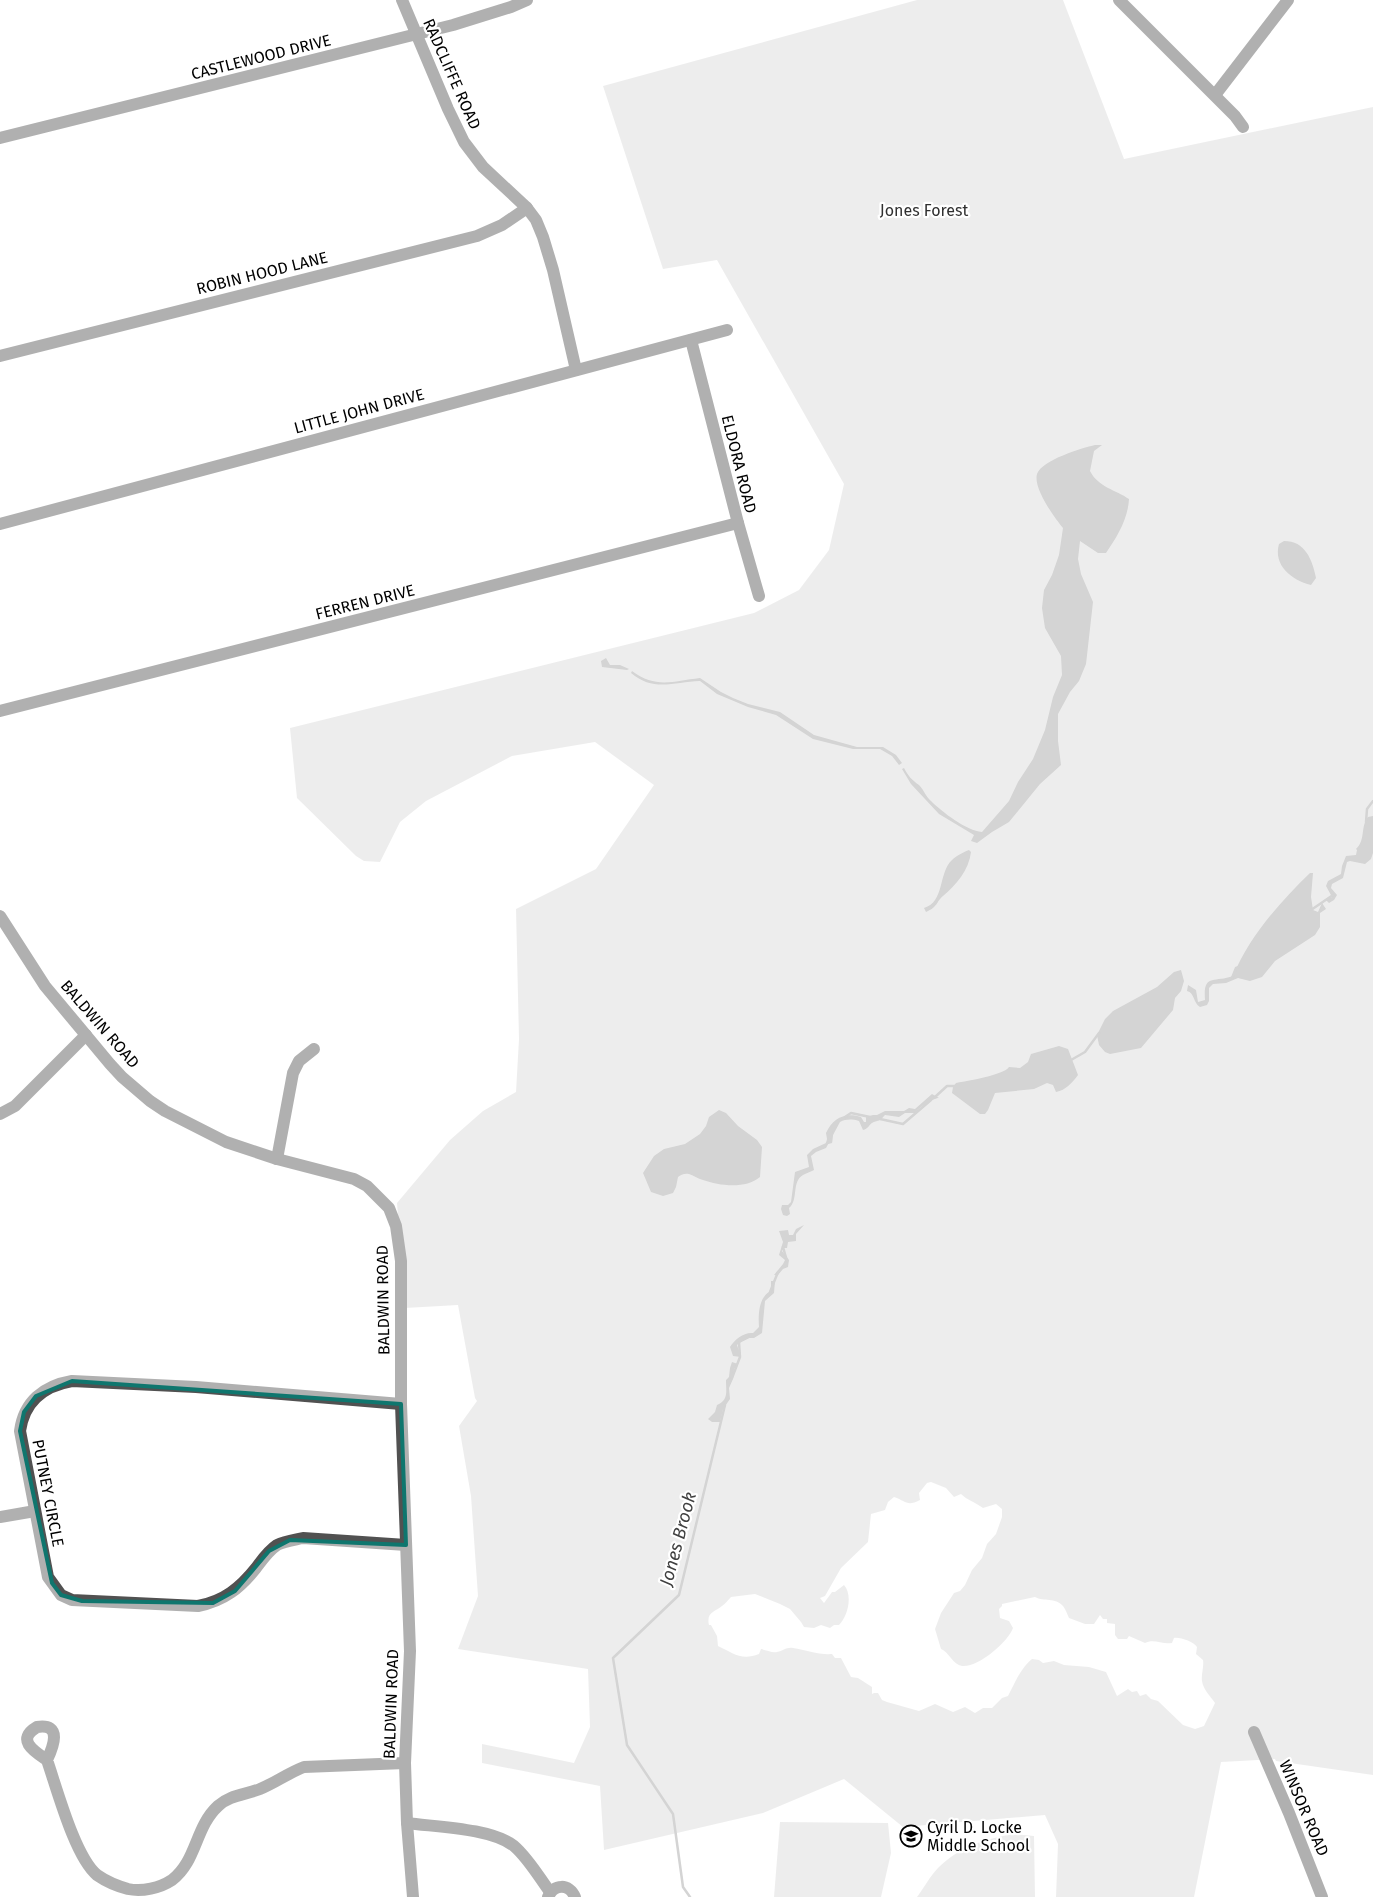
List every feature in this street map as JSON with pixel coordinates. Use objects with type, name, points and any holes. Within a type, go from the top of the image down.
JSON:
[{"type":"street","name":"RADCLIFFE ROAD","points":[[402,0],[464,142],[483,167],[527,208],[536,220],[553,270],[576,370]]},
{"type":"street","name":"CASTLEWOOD DRIVE","points":[[0,138],[417,34],[487,15],[527,0]]},
{"type":"street","points":[[1119,0],[1235,116],[1243,127]]},
{"type":"street","points":[[1215,96],[1288,0]]},
{"type":"street","name":"ROBIN HOOD LANE","points":[[0,356],[477,236],[502,225],[527,208]]},
{"type":"street","name":"LITTLE JOHN DRIVE","points":[[0,524],[727,330]]},
{"type":"street","name":"ELDORA ROAD","points":[[691,340],[738,523],[759,596]]},
{"type":"street","name":"FERREN DRIVE","points":[[0,711],[738,523]]},
{"type":"street","name":"BALDWIN ROAD","points":[[0,916],[46,986],[122,1077],[137,1091],[165,1111],[226,1142],[278,1159],[354,1179],[367,1186],[389,1208],[400,1246],[401,1404],[410,1651],[405,1763],[407,1823],[413,1897]]},
{"type":"street","points":[[0,1114],[15,1106],[86,1035]]},
{"type":"street","points":[[278,1159],[293,1073],[299,1061],[314,1049]]},
{"type":"street","name":"PUTNEY CIRCLE","points":[[401,1404],[196,1387],[72,1381],[62,1382],[36,1396],[29,1404],[21,1421],[20,1431],[48,1577],[61,1595],[82,1601],[198,1606],[213,1603],[235,1591],[269,1552],[278,1544],[290,1540],[304,1538],[406,1545]]},
{"type":"street","points":[[0,1517],[35,1511]]},
{"type":"street","name":"WINSOR ROAD","points":[[1254,1732],[1322,1897]]},
{"type":"street","points":[[47,1760],[84,1858],[96,1874],[114,1885],[134,1890],[154,1888],[172,1880],[186,1865],[208,1816],[219,1805],[232,1797],[258,1790],[289,1772],[304,1767],[405,1763]]},
{"type":"street","points":[[407,1823],[483,1833],[498,1838],[513,1846],[526,1860],[549,1895],[557,1887],[565,1887],[572,1892],[574,1897]]},
{"type":"highlighted area","points":[[72,1381],[401,1404],[406,1545],[290,1540],[269,1551],[235,1591],[213,1603],[82,1601],[61,1595],[52,1583],[20,1431],[24,1412],[36,1396]]},
{"type":"green space","name":"Jones Forest","points":[[917,0],[1063,0],[1124,159],[1373,107],[1373,1775],[1276,1761],[1275,1759],[1221,1762],[1194,1897],[1056,1897],[1058,1844],[1045,1815],[903,1827],[844,1779],[763,1813],[604,1850],[600,1786],[482,1763],[482,1744],[574,1763],[590,1727],[588,1669],[458,1649],[478,1596],[471,1496],[459,1426],[477,1401],[458,1305],[405,1308],[397,1203],[450,1140],[483,1111],[516,1092],[519,1039],[516,909],[596,869],[654,785],[595,742],[512,756],[426,801],[400,822],[380,862],[364,861],[356,856],[297,798],[290,728],[754,613],[799,590],[829,550],[844,484],[717,260],[663,269],[603,86]],"holes":[[[931,1482],[946,1488],[954,1497],[961,1494],[983,1508],[996,1504],[1002,1509],[1002,1517],[996,1534],[987,1544],[982,1558],[972,1570],[965,1585],[960,1591],[954,1593],[941,1613],[935,1629],[941,1649],[956,1663],[962,1666],[969,1666],[984,1659],[999,1647],[1010,1634],[1013,1628],[1009,1621],[1000,1618],[999,1609],[1002,1604],[1035,1597],[1057,1601],[1066,1610],[1069,1618],[1085,1624],[1094,1624],[1100,1615],[1103,1619],[1107,1619],[1107,1623],[1115,1624],[1115,1635],[1118,1639],[1127,1639],[1129,1636],[1145,1643],[1152,1641],[1172,1643],[1174,1638],[1177,1638],[1193,1643],[1197,1647],[1196,1654],[1203,1660],[1203,1684],[1215,1703],[1204,1726],[1195,1729],[1183,1725],[1158,1701],[1151,1699],[1146,1694],[1140,1696],[1137,1691],[1132,1692],[1128,1689],[1117,1696],[1106,1672],[1089,1667],[1064,1665],[1054,1661],[1043,1663],[1032,1659],[1021,1672],[1008,1696],[1002,1698],[992,1708],[983,1708],[975,1713],[965,1707],[953,1712],[935,1704],[919,1711],[882,1700],[878,1693],[872,1694],[872,1687],[858,1678],[851,1677],[841,1658],[835,1658],[832,1654],[791,1648],[779,1652],[761,1649],[759,1654],[747,1657],[718,1646],[717,1636],[711,1625],[709,1625],[709,1617],[731,1597],[755,1594],[780,1604],[790,1609],[804,1627],[814,1628],[821,1625],[830,1628],[834,1625],[839,1625],[847,1611],[849,1600],[847,1589],[844,1585],[835,1592],[832,1592],[824,1603],[820,1598],[825,1596],[841,1568],[868,1542],[871,1514],[885,1510],[888,1502],[894,1497],[907,1503],[920,1500],[919,1493],[927,1483]]]},
{"type":"green space","points":[[780,1822],[888,1823],[891,1853],[881,1897],[774,1897]]},
{"type":"green space","points":[[1013,1834],[1034,1836],[1035,1897],[917,1897],[935,1871],[964,1849],[992,1838]]},
{"type":"shaded area","points":[[1095,445],[1102,445],[1094,451],[1090,471],[1093,476],[1102,485],[1129,499],[1124,521],[1106,553],[1098,553],[1080,541],[1078,559],[1081,574],[1093,602],[1086,664],[1079,681],[1070,692],[1058,714],[1058,741],[1061,765],[1040,784],[1009,822],[977,843],[971,841],[974,835],[939,814],[911,784],[902,769],[904,768],[910,778],[921,787],[929,799],[942,810],[962,825],[976,831],[982,832],[1009,801],[1018,782],[1033,759],[1045,730],[1053,697],[1062,675],[1061,656],[1045,628],[1042,608],[1044,590],[1059,555],[1063,528],[1041,494],[1038,487],[1037,474],[1040,469],[1054,459]]},
{"type":"shaded area","points":[[1284,541],[1297,544],[1310,558],[1316,578],[1311,585],[1291,575],[1281,565],[1278,552],[1279,544]]},
{"type":"shaded area","points":[[606,658],[610,665],[620,665],[629,669],[602,667],[601,661]]},
{"type":"shaded area","points":[[632,671],[641,677],[657,682],[700,678],[733,698],[780,712],[814,735],[857,747],[883,747],[896,755],[902,763],[899,765],[892,756],[880,749],[853,749],[813,739],[776,715],[748,707],[717,694],[700,681],[656,684],[639,679],[631,673]]},
{"type":"shaded area","points":[[1373,816],[1373,853],[1371,859],[1365,864],[1347,862],[1343,878],[1332,884],[1331,888],[1337,895],[1329,903],[1326,900],[1332,897],[1326,886],[1328,881],[1341,874],[1346,856],[1356,855],[1356,849],[1361,842],[1364,825],[1368,817]]},
{"type":"shaded area","points":[[969,850],[971,852],[970,859],[961,877],[935,906],[926,912],[924,908],[931,905],[935,900],[945,872],[952,860]]},
{"type":"shaded area","points":[[1310,873],[1313,873],[1311,897],[1313,910],[1318,912],[1322,903],[1326,909],[1320,913],[1320,927],[1315,935],[1275,961],[1262,977],[1250,981],[1238,978],[1226,983],[1213,984],[1209,988],[1209,1001],[1207,1005],[1200,1007],[1190,992],[1187,991],[1188,985],[1196,990],[1198,1002],[1205,1000],[1208,982],[1233,976],[1256,934]]},
{"type":"shaded area","points":[[1181,970],[1184,981],[1181,991],[1175,998],[1173,1010],[1141,1048],[1110,1054],[1105,1052],[1099,1045],[1097,1035],[1105,1019],[1113,1011],[1157,987],[1174,972]]},
{"type":"shaded area","points":[[1059,1046],[1068,1049],[1078,1075],[1063,1090],[1056,1092],[1053,1085],[1047,1083],[1034,1089],[995,1093],[985,1114],[980,1114],[952,1093],[956,1083],[1000,1073],[1009,1067],[1020,1068],[1028,1062],[1031,1054]]},
{"type":"shaded area","points":[[932,1094],[939,1098],[926,1104],[915,1113],[905,1113],[899,1117],[885,1115],[863,1130],[859,1121],[845,1120],[840,1122],[826,1148],[811,1156],[814,1170],[799,1178],[794,1200],[789,1208],[790,1214],[787,1216],[783,1215],[782,1205],[788,1205],[791,1202],[795,1172],[809,1167],[807,1155],[813,1149],[826,1143],[826,1133],[832,1123],[850,1115],[861,1117],[866,1122],[866,1117],[885,1111],[915,1109]]},
{"type":"shaded area","points":[[719,1110],[726,1113],[738,1126],[757,1140],[762,1147],[760,1177],[740,1185],[725,1185],[686,1174],[678,1177],[673,1193],[663,1196],[651,1192],[643,1173],[654,1156],[664,1149],[685,1144],[700,1134],[706,1126],[709,1117]]},
{"type":"shaded area","points":[[804,1225],[796,1234],[796,1241],[788,1242],[787,1248],[784,1248],[782,1251],[789,1260],[788,1267],[783,1269],[778,1275],[774,1275],[785,1260],[779,1255],[783,1242],[779,1231],[788,1230],[789,1235],[793,1235],[796,1229]]},
{"type":"shaded area","points":[[771,1281],[775,1281],[774,1293],[765,1301],[762,1333],[754,1338],[746,1338],[737,1345],[741,1357],[733,1356],[730,1347],[734,1341],[743,1335],[753,1333],[759,1327],[760,1306],[764,1297],[771,1291]]},
{"type":"shaded area","points":[[732,1362],[738,1364],[734,1369],[733,1379],[729,1388],[730,1399],[723,1409],[720,1422],[712,1422],[708,1419],[715,1412],[717,1405],[725,1398],[726,1380],[729,1377]]},
{"type":"waterway","name":"Jones Brook","points":[[1366,822],[1367,809],[1373,801]]},
{"type":"waterway","name":"Jones Brook","points":[[1311,910],[1333,895]]},
{"type":"waterway","name":"Jones Brook","points":[[1232,978],[1236,968],[1239,967]]},
{"type":"waterway","name":"Jones Brook","points":[[1071,1060],[1085,1052],[1099,1033]]},
{"type":"waterway","name":"Jones Brook","points":[[935,1097],[947,1086],[955,1086]]},
{"type":"waterway","name":"Jones Brook","points":[[880,1119],[903,1124],[931,1100]]},
{"type":"waterway","name":"Jones Brook","points":[[845,1117],[851,1113],[870,1117]]},
{"type":"waterway","name":"Jones Brook","points":[[827,1143],[831,1142],[832,1133]]},
{"type":"waterway","name":"Jones Brook","points":[[783,1247],[787,1261]]},
{"type":"waterway","name":"Jones Brook","points":[[770,1292],[778,1272]]},
{"type":"waterway","name":"Jones Brook","points":[[732,1378],[740,1357],[739,1342],[749,1337]]},
{"type":"waterway","name":"Jones Brook","points":[[690,1897],[683,1887],[673,1814],[627,1745],[613,1658],[679,1595],[725,1405]]},
{"type":"place","name":"Cyril D. Locke Middle School","points":[[911,1836]]}]
